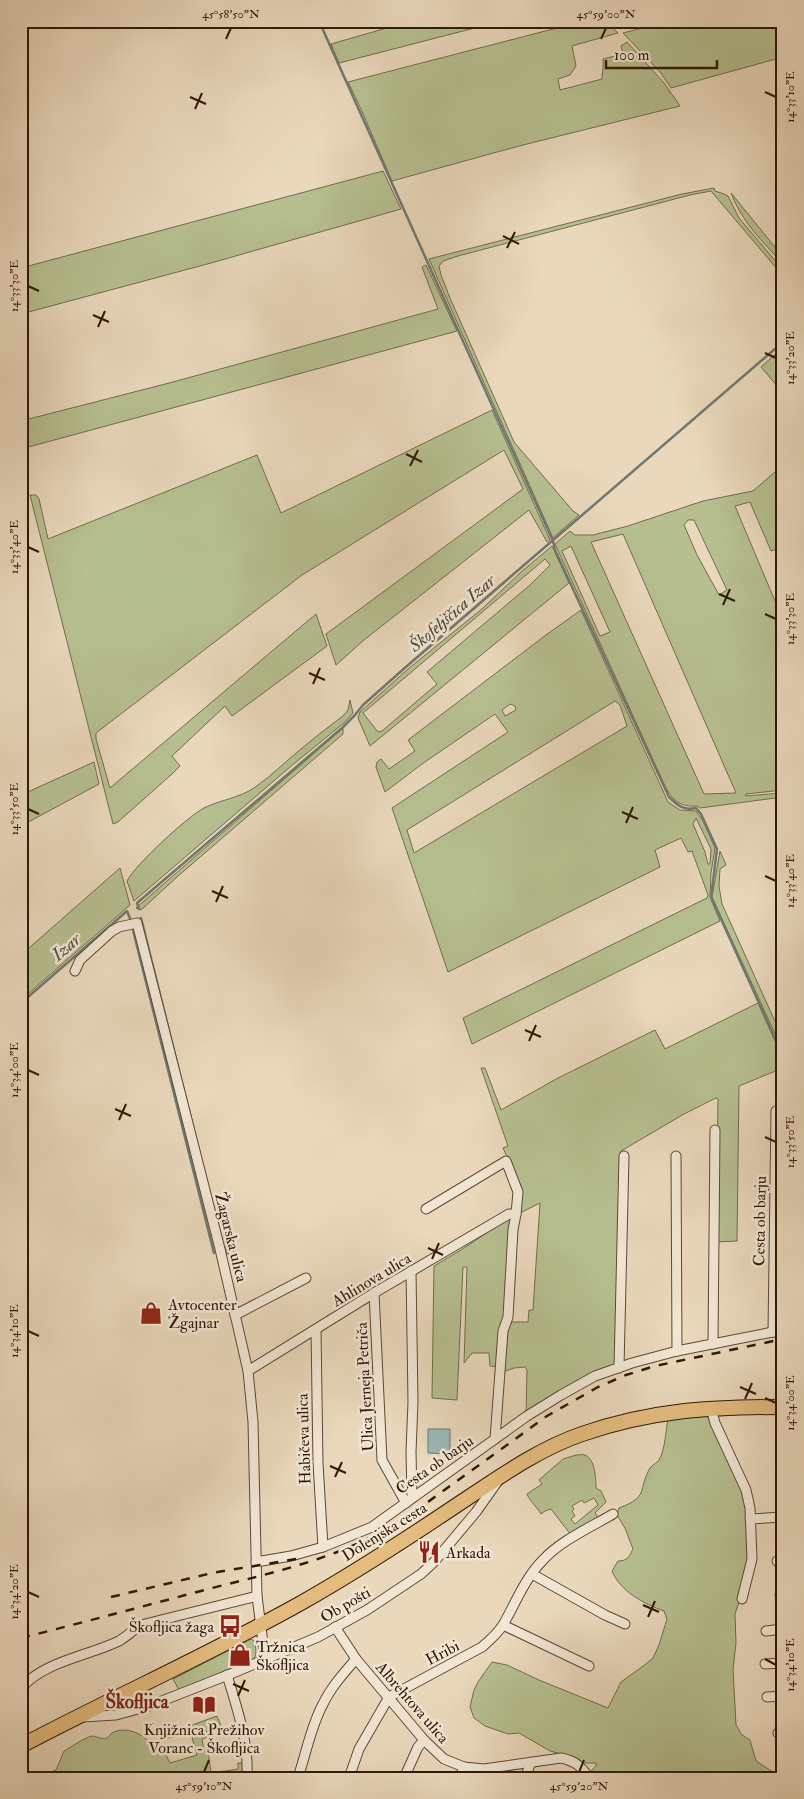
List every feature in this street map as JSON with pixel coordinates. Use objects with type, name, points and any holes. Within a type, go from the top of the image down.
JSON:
[{"type":"main road","name":"Dolenjska cesta","points":[[21,1746],[75,1717],[186,1664],[301,1603],[387,1552],[502,1476],[554,1446],[580,1434],[644,1416],[677,1411],[711,1408],[783,1407]]},
{"type":"street","name":"Žagarska ulica","points":[[75,971],[80,960],[112,931],[138,922],[248,1371],[253,1422],[257,1596],[265,1660]]},
{"type":"street","name":"Cesta ob barju","points":[[773,1332],[776,1110]]},
{"type":"street","points":[[713,1344],[715,1130]]},
{"type":"street","points":[[619,1368],[624,1156]]},
{"type":"street","points":[[676,1156],[677,1351]]},
{"type":"street","points":[[426,1209],[506,1160],[514,1177],[518,1192],[513,1230],[508,1317],[503,1331],[495,1439]]},
{"type":"street","name":"Ahlinova ulica","points":[[248,1371],[411,1271],[509,1214],[516,1214]]},
{"type":"street","points":[[409,1501],[414,1402],[411,1271]]},
{"type":"street","points":[[235,1314],[306,1278]]},
{"type":"street","name":"Ulica Jerneja Petriča","points":[[374,1293],[382,1460],[409,1501]]},
{"type":"street","name":"Habičeva ulica","points":[[316,1330],[318,1463],[323,1547]]},
{"type":"street","name":"Cesta ob barju","points":[[256,1562],[291,1556],[323,1547],[372,1527],[495,1439],[561,1395],[595,1376],[677,1351],[783,1330]]},
{"type":"street","points":[[711,1408],[715,1423],[746,1490],[752,1559],[742,1599]]},
{"type":"street","name":"Ob pošti","points":[[75,1717],[116,1715],[149,1706],[318,1637],[367,1610],[421,1574],[434,1562],[476,1512],[502,1476]]},
{"type":"street","name":"Hribi","points":[[389,1697],[482,1648],[502,1625],[542,1560],[557,1548],[614,1514]]},
{"type":"street","points":[[750,1519],[783,1517]]},
{"type":"street","points":[[532,1574],[605,1615],[625,1624]]},
{"type":"street","points":[[21,1688],[29,1680],[50,1668],[121,1640],[130,1631],[141,1625],[257,1596]]},
{"type":"street","points":[[502,1625],[589,1666]]},
{"type":"street","name":"Albrehtova ulica","points":[[335,1627],[356,1659],[424,1740],[444,1759],[464,1767],[484,1769],[562,1758],[572,1760],[580,1765],[589,1778]]},
{"type":"street","points":[[766,1631],[783,1630]]},
{"type":"street","name":"Albrehtova ulica","points":[[300,1771],[323,1704],[356,1659]]},
{"type":"street","points":[[765,1664],[783,1663]]},
{"type":"street","points":[[227,1675],[239,1714],[248,1767],[247,1778]]},
{"type":"street","points":[[767,1697],[783,1696]]},
{"type":"street","points":[[349,1778],[359,1749],[389,1697]]},
{"type":"street","points":[[404,1778],[418,1746],[424,1740]]},
{"type":"street","points":[[524,1778],[531,1762]]},
{"type":"street","points":[[460,1778],[464,1767]]},
{"type":"green space","points":[[411,21],[502,21],[339,63],[331,44]]},
{"type":"green space","points":[[584,21],[605,21],[618,33],[572,46],[576,66],[570,75],[558,79],[560,90],[602,79],[603,59],[623,54],[621,46],[627,42],[664,83],[680,106],[519,146],[392,181],[348,82]]},
{"type":"green space","points":[[668,21],[783,21],[783,57],[671,88],[661,73],[623,33]]},
{"type":"green space","points":[[383,171],[401,209],[21,314],[21,268]]},
{"type":"green space","points":[[714,188],[715,191],[728,196],[739,218],[783,270],[783,276],[711,191],[458,256],[443,261],[439,266],[450,298],[514,442],[573,511],[579,515],[553,538],[429,259],[682,194]]},
{"type":"green space","points":[[731,193],[783,257],[783,264],[747,222]]},
{"type":"green space","points":[[426,265],[457,331],[21,449],[21,421],[173,382],[438,309],[422,267]]},
{"type":"green space","points":[[783,347],[783,393],[761,367]]},
{"type":"green space","points":[[492,410],[550,540],[547,542],[529,510],[364,640],[336,665],[326,634],[523,489],[504,450],[302,575],[96,733],[110,788],[316,614],[327,646],[232,716],[225,706],[172,756],[180,766],[118,822],[113,824],[30,495],[36,495],[39,499],[48,539],[257,455],[281,513]]},
{"type":"green space","points":[[783,465],[783,542],[781,543],[783,547],[771,551],[750,502],[735,506],[783,620],[783,790],[746,794],[745,796],[783,793],[783,797],[700,808],[678,802],[671,796],[665,786],[555,544],[570,531],[575,535],[593,535],[628,526],[703,501],[753,491]],"holes":[[[688,520],[694,520],[727,590],[719,595],[697,555],[684,525]],[[623,534],[736,793],[704,794],[591,542]],[[571,546],[610,632],[600,636],[562,551]]]},
{"type":"green space","points":[[552,546],[569,583],[370,746],[358,718],[360,712],[408,669],[483,608]],"holes":[[[545,559],[550,565],[530,585],[427,672],[437,684],[382,731],[378,732],[363,713]]]},
{"type":"green space","points":[[581,610],[668,802],[680,810],[696,811],[703,821],[715,848],[710,897],[720,921],[472,1044],[463,1018],[707,898],[708,895],[692,851],[688,852],[681,838],[655,850],[660,867],[448,972],[392,808],[508,732],[495,714],[385,792],[376,767],[377,762],[381,759],[389,769],[415,751],[408,740]],"holes":[[[615,701],[620,705],[627,726],[414,853],[407,830]],[[510,704],[515,706],[516,710],[505,716],[502,710]],[[696,818],[711,849],[710,864],[708,864],[693,824]]]},
{"type":"green space","points":[[350,700],[353,713],[345,722],[134,901],[127,881],[140,864],[162,842],[204,808],[242,794],[261,783],[300,749],[343,716],[348,710]]},
{"type":"green space","points":[[343,728],[343,734],[141,910],[136,908]]},
{"type":"green space","points":[[94,762],[99,784],[21,826],[21,795]]},
{"type":"green space","points":[[720,851],[726,865],[720,869],[719,886],[722,904],[783,1039],[783,1051],[712,897]]},
{"type":"green space","points":[[120,868],[130,905],[21,1000],[21,955]]},
{"type":"green space","points":[[758,1003],[783,1059],[783,1068],[739,1086],[737,1241],[716,1242],[718,1099],[716,1098],[684,1114],[621,1151],[616,1365],[526,1414],[527,1370],[525,1367],[503,1372],[506,1331],[512,1322],[528,1322],[529,1310],[533,1310],[540,1203],[518,1214],[512,1168],[503,1148],[508,1146],[481,1068],[485,1068],[501,1110],[558,1078],[655,1030],[665,1049]]},
{"type":"green space","points":[[509,1218],[512,1219],[504,1323],[498,1367],[490,1366],[489,1353],[472,1353],[464,1363],[467,1267],[463,1267],[457,1400],[432,1398],[434,1266]]},
{"type":"green space","points":[[230,1231],[237,1250],[227,1254],[223,1234]]},
{"type":"green space","points":[[707,1416],[720,1436],[746,1493],[749,1561],[745,1584],[735,1614],[736,1643],[733,1669],[736,1725],[742,1735],[750,1740],[756,1761],[782,1778],[592,1778],[591,1771],[596,1766],[596,1763],[583,1763],[579,1759],[550,1751],[519,1733],[508,1734],[485,1726],[474,1718],[470,1707],[474,1690],[492,1662],[507,1665],[608,1708],[621,1682],[653,1658],[667,1619],[664,1611],[641,1601],[627,1591],[612,1571],[618,1561],[627,1558],[633,1549],[625,1528],[617,1515],[619,1508],[629,1504],[639,1496],[650,1468],[659,1460],[664,1445],[668,1418]]},
{"type":"green space","points":[[582,1455],[591,1460],[596,1479],[596,1488],[601,1491],[606,1502],[595,1513],[599,1518],[571,1535],[551,1509],[541,1514],[527,1494],[542,1484],[539,1480],[563,1459]],"holes":[[[594,1498],[598,1505],[575,1524],[571,1519],[575,1516],[572,1506],[582,1500],[584,1503]]]},
{"type":"green space","points":[[251,1639],[254,1641],[256,1648],[254,1659],[179,1690],[173,1679]]},
{"type":"green space","points":[[217,1716],[222,1728],[206,1732],[207,1737],[202,1739],[204,1751],[208,1751],[211,1773],[238,1769],[238,1763],[243,1763],[241,1778],[34,1778],[56,1770],[64,1751],[81,1741],[92,1736],[103,1739],[107,1738],[111,1733],[124,1730],[135,1732],[153,1746],[162,1747],[170,1763],[197,1755],[191,1734],[167,1738],[165,1735]]},
{"type":"water","points":[[428,1429],[450,1429],[450,1454],[428,1453]]},
{"type":"waterway","points":[[319,21],[553,541],[555,550],[669,797],[681,807],[688,809],[696,808],[701,814],[717,849],[711,897],[783,1056]]},
{"type":"waterway","name":"Škofeljščica Izar","points":[[139,909],[137,903],[342,728],[363,705],[407,666],[783,342]]},
{"type":"waterway","name":"Izar","points":[[21,1003],[127,911],[131,921]]},
{"type":"waterway","points":[[141,918],[200,1155]]},
{"type":"waterway","points":[[133,930],[214,1253]]},
{"type":"railway","points":[[21,1638],[262,1575],[310,1561],[357,1544],[403,1520],[547,1416],[598,1387],[626,1375],[655,1366],[783,1339]]},
{"type":"railway","points":[[111,1597],[212,1573],[302,1558]]},
{"type":"place","name":"Avtocenter Žgajnar","points":[[151,1313]]},
{"type":"place","name":"Arkada","points":[[429,1552]]},
{"type":"place","name":"Škofljica žaga","points":[[230,1626]]},
{"type":"place","name":"Tržnica Škofljica","points":[[240,1655]]},
{"type":"place","name":"Knjižnica Prežihov Voranc - Škofljica","points":[[204,1705]]},
{"type":"district","name":"Škofljica","points":[[137,1701]]}]
